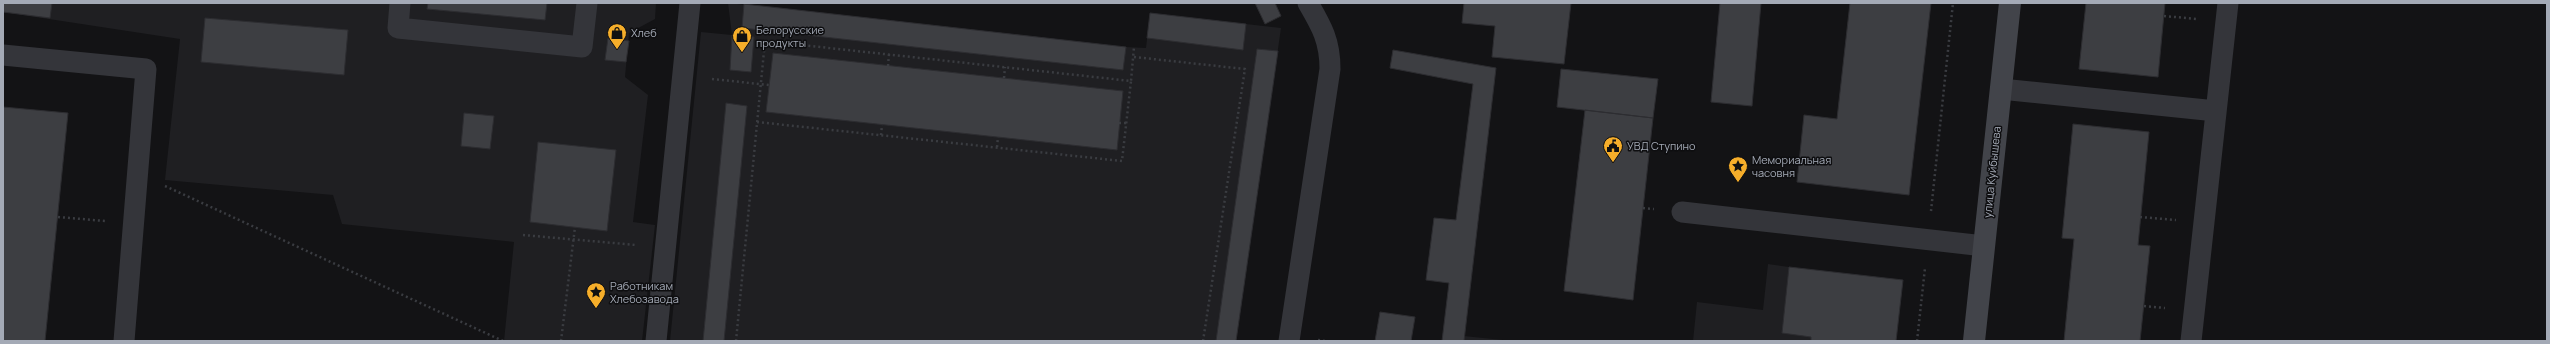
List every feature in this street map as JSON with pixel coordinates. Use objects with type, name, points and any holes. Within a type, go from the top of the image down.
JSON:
[{"type":"main road","name":"улица Куйбышева","points":[[1974,341],[2010,3]]},
{"type":"lane","points":[[400,3],[398,28],[582,47],[587,3]]},
{"type":"lane","points":[[656,341],[690,3]]},
{"type":"lane","points":[[1289,341],[1330,69],[1330,50],[1325,32],[1308,3]]},
{"type":"lane","points":[[2191,341],[2228,3]]},
{"type":"lane","points":[[3,55],[146,69],[124,341]]},
{"type":"lane","points":[[2000,89],[2216,111]]},
{"type":"lane","points":[[1682,212],[1984,246]]},
{"type":"path","points":[[1917,341],[1953,3]]},
{"type":"path","points":[[736,341],[765,41],[1130,81]]},
{"type":"path","points":[[757,122],[1122,161],[1134,47]]},
{"type":"path","points":[[888,66],[889,54]]},
{"type":"path","points":[[1134,57],[1245,69],[1203,341]]},
{"type":"path","points":[[1004,67],[1004,78]]},
{"type":"path","points":[[683,76],[769,85]]},
{"type":"path","points":[[1119,123],[1126,123]]},
{"type":"path","points":[[881,135],[882,124]]},
{"type":"path","points":[[997,147],[998,137]]},
{"type":"path","points":[[137,174],[503,341]]},
{"type":"path","points":[[58,217],[133,224]]},
{"type":"path","points":[[2140,217],[2204,223]]},
{"type":"path","points":[[561,341],[575,227]]},
{"type":"path","points":[[523,235],[642,245]]},
{"type":"shaded area","points":[[3,3],[656,3],[655,19],[629,33],[625,77],[648,95],[633,222],[655,225],[642,341],[504,341],[514,242],[342,224],[333,195],[165,180],[180,39],[3,12]]},
{"type":"shaded area","points":[[728,3],[1146,48],[1150,13],[1281,28],[1236,341],[670,341],[701,32],[732,35]]},
{"type":"shaded area","points":[[1768,264],[1789,267],[1782,333],[1811,337],[1811,341],[1693,341],[1697,302],[1763,310]]},
{"type":"shaded area","points":[[1464,336],[1512,341],[1464,341]]},
{"type":"building","points":[[3,3],[52,3],[50,18],[3,12]]},
{"type":"building","points":[[428,3],[547,3],[545,20],[427,9]]},
{"type":"building","points":[[1255,3],[1275,3],[1281,16],[1265,24]]},
{"type":"building","points":[[1464,3],[1571,3],[1564,64],[1492,57],[1495,26],[1462,23]]},
{"type":"building","points":[[1720,3],[1761,3],[1752,106],[1711,102]]},
{"type":"building","points":[[1850,3],[1931,3],[1909,195],[1797,182],[1804,115],[1837,119]]},
{"type":"building","points":[[2086,3],[2165,3],[2158,77],[2079,69]]},
{"type":"building","points":[[744,4],[1126,47],[1123,70],[742,28]]},
{"type":"building","points":[[1150,13],[1246,24],[1243,50],[1147,38]]},
{"type":"building","points":[[205,18],[348,30],[344,75],[201,62]]},
{"type":"building","name":"Белорусские продукты","points":[[732,35],[754,37],[751,72],[730,70]]},
{"type":"building","name":"Хлеб","points":[[608,38],[629,41],[626,62],[605,60]]},
{"type":"building","points":[[1257,49],[1278,51],[1236,341],[1216,341]]},
{"type":"building","points":[[1393,50],[1496,68],[1464,341],[1442,341],[1449,283],[1426,280],[1434,218],[1456,220],[1473,84],[1390,68]]},
{"type":"building","points":[[773,53],[1123,91],[1117,150],[766,112]]},
{"type":"building","points":[[1561,69],[1658,79],[1653,118],[1557,107]]},
{"type":"building","points":[[726,103],[747,106],[724,341],[703,341]]},
{"type":"building","points":[[3,107],[68,113],[45,341],[3,341]]},
{"type":"building","name":"УВД Ступино","points":[[1585,110],[1653,118],[1633,300],[1564,291]]},
{"type":"building","points":[[464,113],[494,116],[490,149],[461,146]]},
{"type":"building","points":[[2073,124],[2149,132],[2138,245],[2150,246],[2140,341],[2064,341],[2074,239],[2062,238]]},
{"type":"building","points":[[538,142],[616,150],[607,231],[530,222]]},
{"type":"building","points":[[1789,267],[1903,280],[1896,341],[1811,341],[1811,337],[1782,333]]},
{"type":"building","points":[[1380,312],[1415,317],[1411,341],[1375,341]]},
{"type":"place","name":"Хлеб","points":[[617,50]]},
{"type":"place","name":"Белорусские продукты","points":[[742,53]]},
{"type":"place","name":"УВД Ступино","points":[[1613,163]]},
{"type":"place","name":"Мемориальная часовня","points":[[1738,183]]},
{"type":"place","name":"Работникам Хлебозавода","points":[[596,309]]}]
